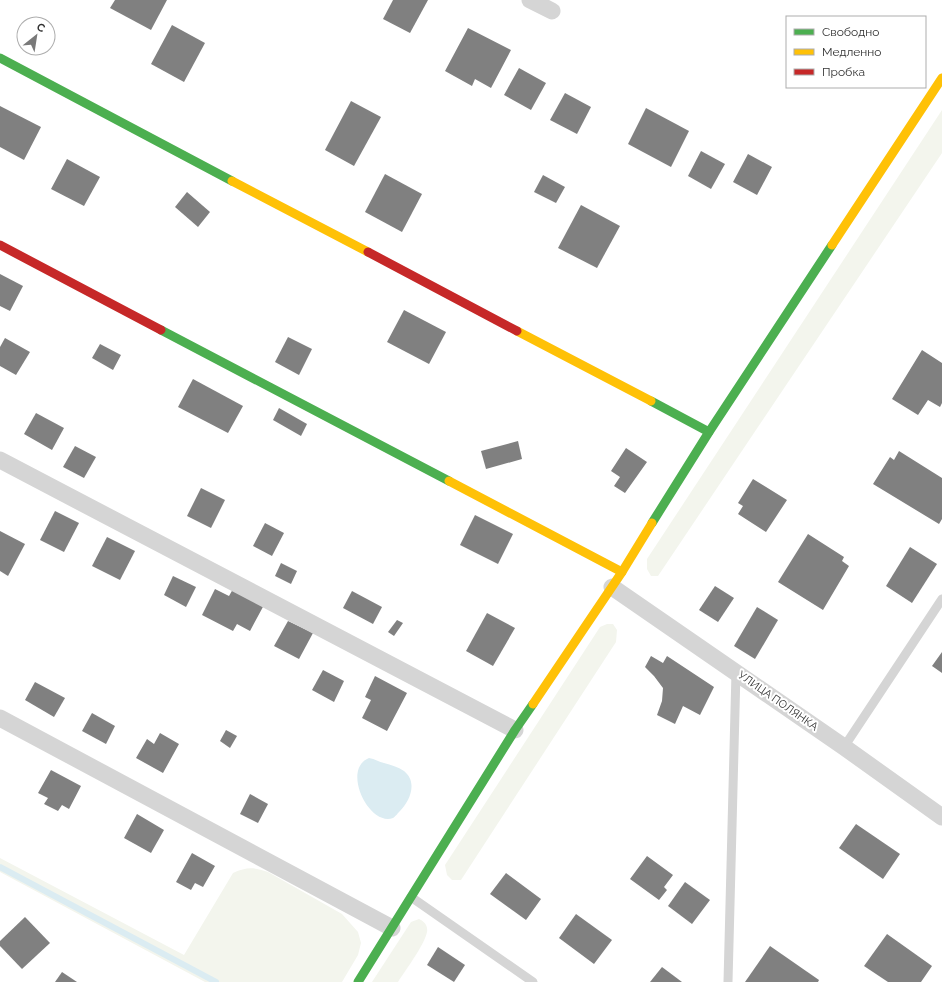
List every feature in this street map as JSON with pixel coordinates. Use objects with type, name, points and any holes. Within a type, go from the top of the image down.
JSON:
[{"type":"street","points":[[530,0],[552,11]]},
{"type":"street","points":[[0,58],[709,432]]},
{"type":"street","points":[[358,982],[515,730],[622,572],[709,432],[942,78]]},
{"type":"street","points":[[0,246],[622,572]]},
{"type":"street","points":[[0,460],[515,730]]},
{"type":"street","name":"УЛИЦА ПОЛЯНКА","points":[[612,587],[844,747],[942,817]]},
{"type":"street","points":[[0,718],[392,928]]},
{"type":"lane","points":[[844,747],[942,599]]},
{"type":"lane","points":[[728,982],[736,672]]},
{"type":"lane","points":[[411,897],[533,982]]},
{"type":"shaded area","points":[[942,110],[942,153],[658,576],[651,576],[647,569],[647,559]]},
{"type":"shaded area","points":[[607,624],[613,624],[617,630],[616,642],[461,880],[452,880],[447,875],[445,865],[600,627]]},
{"type":"shaded area","points":[[369,758],[394,766],[404,771],[411,780],[412,786],[407,802],[393,818],[384,818],[375,814],[367,806],[362,796],[358,784],[358,773],[361,764]]},
{"type":"shaded area","points":[[0,858],[184,955],[233,873],[250,868],[263,870],[342,914],[358,932],[361,943],[358,955],[342,982],[205,982],[0,872]]},
{"type":"shaded area","points":[[419,919],[423,921],[427,928],[425,939],[398,982],[372,982],[411,922]]},
{"type":"building","points":[[115,0],[167,0],[151,30],[110,8]]},
{"type":"building","points":[[393,0],[428,0],[410,33],[383,19]]},
{"type":"building","points":[[172,25],[205,43],[184,82],[151,64]]},
{"type":"building","points":[[468,28],[511,50],[491,88],[475,79],[472,86],[445,71]]},
{"type":"building","points":[[519,68],[546,83],[531,110],[504,95]]},
{"type":"building","points":[[565,93],[591,107],[577,134],[550,120]]},
{"type":"building","points":[[351,101],[381,117],[354,166],[325,150]]},
{"type":"building","points":[[0,106],[41,127],[24,160],[0,147]]},
{"type":"building","points":[[646,108],[689,131],[671,167],[628,144]]},
{"type":"building","points":[[701,151],[725,164],[711,189],[688,176]]},
{"type":"building","points":[[748,154],[772,167],[757,195],[733,182]]},
{"type":"building","points":[[67,159],[100,177],[84,206],[51,189]]},
{"type":"building","points":[[385,174],[422,194],[402,232],[365,212]]},
{"type":"building","points":[[543,175],[565,187],[556,203],[534,192]]},
{"type":"building","points":[[187,192],[210,212],[198,227],[175,207]]},
{"type":"building","points":[[581,205],[620,226],[597,268],[558,248]]},
{"type":"building","points":[[0,274],[23,286],[10,311],[0,306]]},
{"type":"building","points":[[404,310],[446,332],[429,364],[387,342]]},
{"type":"building","points":[[288,337],[312,349],[299,375],[275,362]]},
{"type":"building","points":[[5,338],[30,352],[16,375],[0,366],[0,347]]},
{"type":"building","points":[[100,344],[121,355],[113,370],[92,358]]},
{"type":"building","points":[[922,350],[942,363],[942,403],[940,407],[928,400],[918,415],[892,399]]},
{"type":"building","points":[[193,379],[243,406],[228,433],[178,407]]},
{"type":"building","points":[[279,408],[307,424],[301,436],[273,420]]},
{"type":"building","points":[[36,413],[64,428],[52,450],[24,434]]},
{"type":"building","points":[[518,441],[522,459],[486,469],[481,451]]},
{"type":"building","points":[[75,446],[96,457],[84,478],[63,467]]},
{"type":"building","points":[[626,448],[647,462],[625,493],[614,486],[620,477],[611,471]]},
{"type":"building","points":[[899,451],[942,478],[942,519],[939,524],[873,484],[890,457],[894,460]]},
{"type":"building","points":[[753,479],[787,500],[766,532],[738,514],[743,506],[738,503]]},
{"type":"building","points":[[201,488],[225,500],[211,528],[187,516]]},
{"type":"building","points":[[55,511],[79,523],[64,552],[40,540]]},
{"type":"building","points":[[475,515],[513,534],[498,564],[460,545]]},
{"type":"building","points":[[265,523],[284,533],[272,556],[253,546]]},
{"type":"building","points":[[0,531],[25,544],[8,576],[0,571]]},
{"type":"building","points":[[808,534],[844,557],[842,561],[849,566],[823,610],[778,582]]},
{"type":"building","points":[[107,537],[135,551],[120,580],[92,566]]},
{"type":"building","points":[[910,547],[937,564],[912,603],[886,586]]},
{"type":"building","points":[[281,563],[297,571],[291,584],[275,576]]},
{"type":"building","points":[[173,576],[196,587],[186,607],[164,595]]},
{"type":"building","points":[[715,586],[734,598],[718,622],[699,610]]},
{"type":"building","points":[[215,589],[229,596],[233,589],[264,605],[250,631],[237,624],[233,631],[202,615]]},
{"type":"building","points":[[352,591],[382,607],[373,624],[343,608]]},
{"type":"building","points":[[757,607],[778,620],[755,659],[734,646]]},
{"type":"building","points":[[487,613],[515,628],[493,666],[466,651]]},
{"type":"building","points":[[397,620],[403,623],[394,636],[388,632]]},
{"type":"building","points":[[288,621],[313,633],[299,659],[274,646]]},
{"type":"building","points":[[942,652],[942,673],[932,666]]},
{"type":"building","points":[[651,656],[663,663],[667,656],[714,687],[700,715],[683,706],[675,724],[657,715],[662,701],[663,688],[645,667]]},
{"type":"building","points":[[323,670],[344,681],[334,702],[312,690]]},
{"type":"building","points":[[375,676],[407,693],[387,731],[362,718],[371,700],[365,697]]},
{"type":"building","points":[[35,682],[65,698],[54,717],[25,700]]},
{"type":"building","points":[[92,713],[115,726],[106,744],[82,731]]},
{"type":"building","points":[[226,730],[237,736],[230,748],[220,741]]},
{"type":"building","points":[[160,733],[179,744],[163,773],[136,758],[147,739],[154,744]]},
{"type":"building","points":[[51,770],[81,786],[69,809],[62,805],[58,811],[44,804],[48,798],[38,793]]},
{"type":"building","points":[[250,794],[268,804],[258,823],[240,814]]},
{"type":"building","points":[[137,814],[164,830],[151,853],[124,838]]},
{"type":"building","points":[[856,824],[900,854],[883,879],[839,848]]},
{"type":"building","points":[[192,853],[215,866],[203,887],[195,883],[191,890],[176,882]]},
{"type":"building","points":[[647,856],[673,875],[664,887],[667,890],[659,900],[630,879]]},
{"type":"building","points":[[506,873],[541,899],[526,920],[490,894]]},
{"type":"building","points":[[685,882],[710,900],[692,924],[668,906]]},
{"type":"building","points":[[576,914],[612,940],[594,964],[559,938]]},
{"type":"building","points":[[25,917],[50,943],[22,969],[0,946],[0,941]]},
{"type":"building","points":[[887,934],[932,966],[921,982],[888,982],[864,966]]},
{"type":"building","points":[[770,946],[819,980],[818,982],[745,982]]},
{"type":"building","points":[[438,947],[465,965],[454,982],[427,965]]},
{"type":"building","points":[[662,967],[682,982],[650,982]]},
{"type":"building","points":[[62,972],[77,982],[55,982]]},
{"type":"waterway","points":[[0,867],[216,982]]},
{"type":"traffic: fast","points":[[0,58],[232,181]]},
{"type":"traffic: fast","points":[[652,523],[709,432],[832,245]]},
{"type":"traffic: fast","points":[[161,330],[449,481]]},
{"type":"traffic: fast","points":[[651,401],[709,432]]},
{"type":"traffic: fast","points":[[358,982],[515,730],[533,704]]},
{"type":"traffic: slow","points":[[832,245],[942,78]]},
{"type":"traffic: slow","points":[[232,181],[368,252]]},
{"type":"traffic: slow","points":[[517,331],[651,401]]},
{"type":"traffic: slow","points":[[449,481],[622,572]]},
{"type":"traffic: slow","points":[[533,704],[622,572],[652,523]]},
{"type":"traffic: jam","points":[[0,245],[161,330]]},
{"type":"traffic: jam","points":[[368,252],[517,331]]}]
